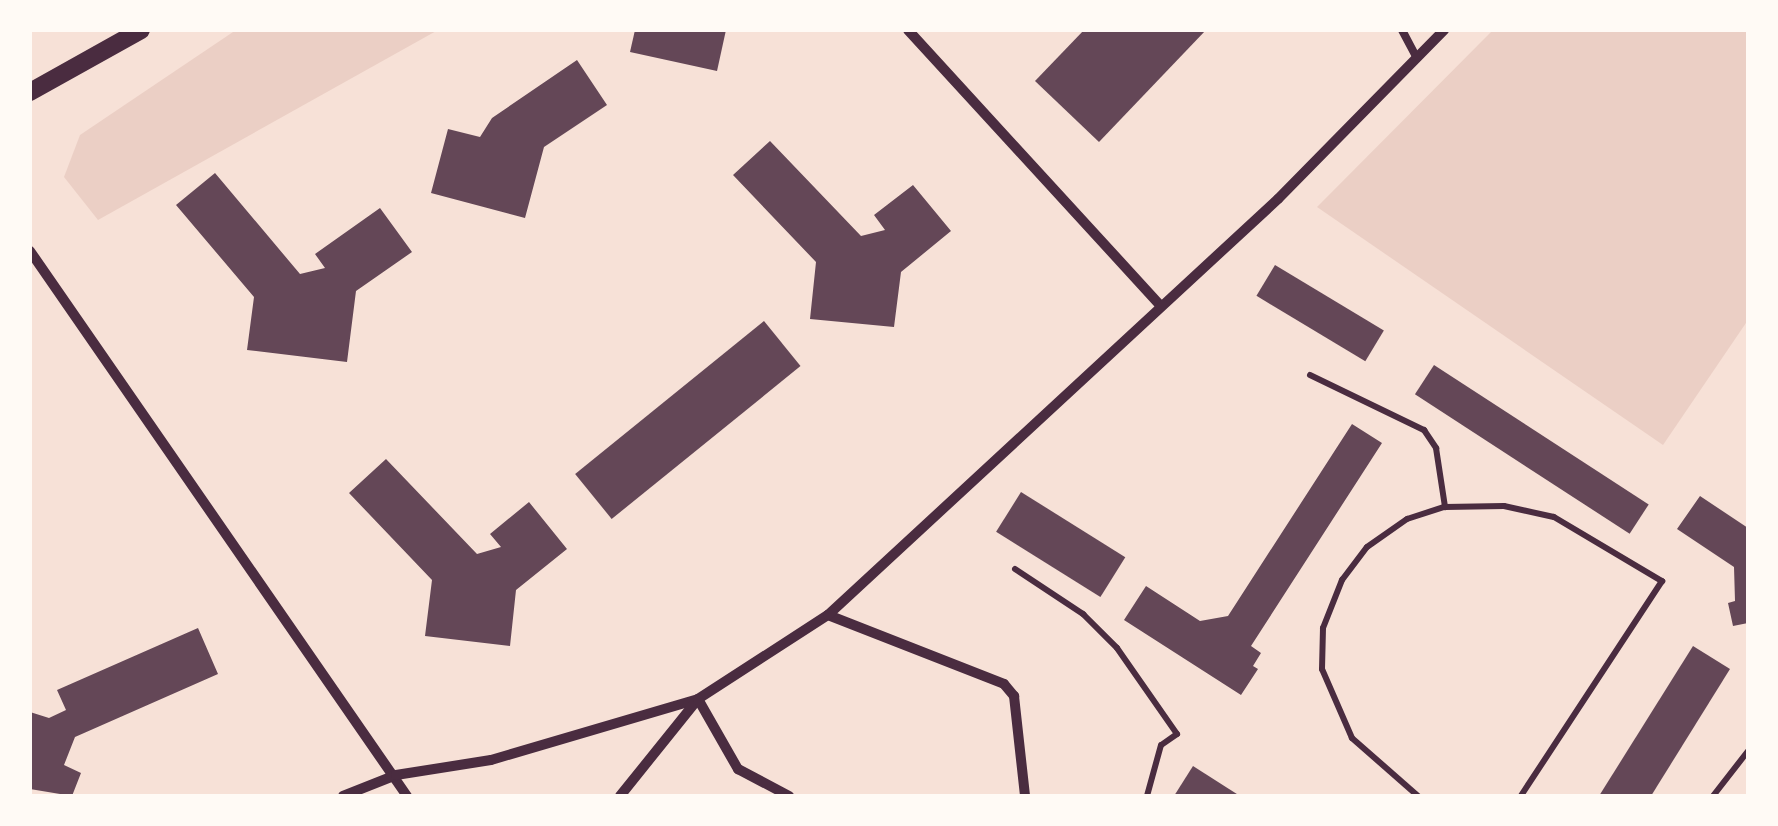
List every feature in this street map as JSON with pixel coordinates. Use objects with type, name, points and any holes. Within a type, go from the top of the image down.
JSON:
[{"type":"street","points":[[30,92],[140,30]]},
{"type":"street","points":[[908,30],[1160,305]]},
{"type":"street","points":[[343,796],[396,775],[491,760],[698,700],[828,615],[1278,199],[1444,30]]},
{"type":"street","points":[[30,252],[407,796]]},
{"type":"street","points":[[828,615],[1004,684],[1014,696],[1025,796]]},
{"type":"street","points":[[620,796],[698,700]]},
{"type":"street","points":[[698,700],[738,769],[789,796]]},
{"type":"lane","points":[[1402,30],[1417,58]]},
{"type":"path","points":[[1310,375],[1424,430],[1436,448],[1445,508]]},
{"type":"path","points":[[1418,796],[1352,738],[1322,669],[1323,628],[1342,580],[1366,546],[1406,519],[1445,508],[1504,506],[1554,517],[1662,581],[1521,796]]},
{"type":"path","points":[[1015,569],[1084,614],[1117,648],[1177,734],[1161,746],[1147,796]]},
{"type":"path","points":[[1712,796],[1748,751]]},
{"type":"shaded area","points":[[236,30],[438,30],[98,220],[64,177],[80,135]]},
{"type":"shaded area","points":[[1493,30],[1748,30],[1748,320],[1663,445],[1317,207]]},
{"type":"building","points":[[635,30],[726,30],[717,71],[630,52]]},
{"type":"building","points":[[1084,30],[1206,30],[1099,142],[1035,81]]},
{"type":"building","points":[[577,60],[607,105],[544,147],[525,218],[431,193],[448,129],[480,137],[492,118]]},
{"type":"building","points":[[770,141],[861,236],[885,230],[874,215],[913,185],[951,231],[901,272],[894,327],[810,319],[816,262],[733,175]]},
{"type":"building","points":[[215,173],[300,274],[325,268],[315,254],[380,208],[412,252],[356,291],[347,362],[247,350],[254,297],[176,205]]},
{"type":"building","points":[[1275,265],[1384,330],[1365,361],[1256,296]]},
{"type":"building","points":[[764,321],[801,366],[612,519],[575,474]]},
{"type":"building","points":[[1434,365],[1649,504],[1630,534],[1415,394]]},
{"type":"building","points":[[1352,424],[1382,443],[1251,646],[1261,653],[1253,666],[1258,669],[1241,695],[1124,620],[1146,586],[1200,621],[1228,616]]},
{"type":"building","points":[[386,459],[477,554],[501,547],[490,534],[529,502],[567,549],[516,590],[510,646],[425,636],[432,580],[349,493]]},
{"type":"building","points":[[1021,492],[1125,557],[1100,597],[996,532]]},
{"type":"building","points":[[1700,496],[1748,528],[1748,623],[1733,626],[1728,603],[1735,601],[1734,567],[1677,529]]},
{"type":"building","points":[[198,628],[218,674],[75,737],[64,765],[81,773],[72,796],[30,789],[30,712],[49,718],[66,710],[57,690]]},
{"type":"building","points":[[1693,646],[1730,669],[1651,796],[1599,796]]},
{"type":"building","points":[[1193,766],[1240,796],[1174,796]]}]
